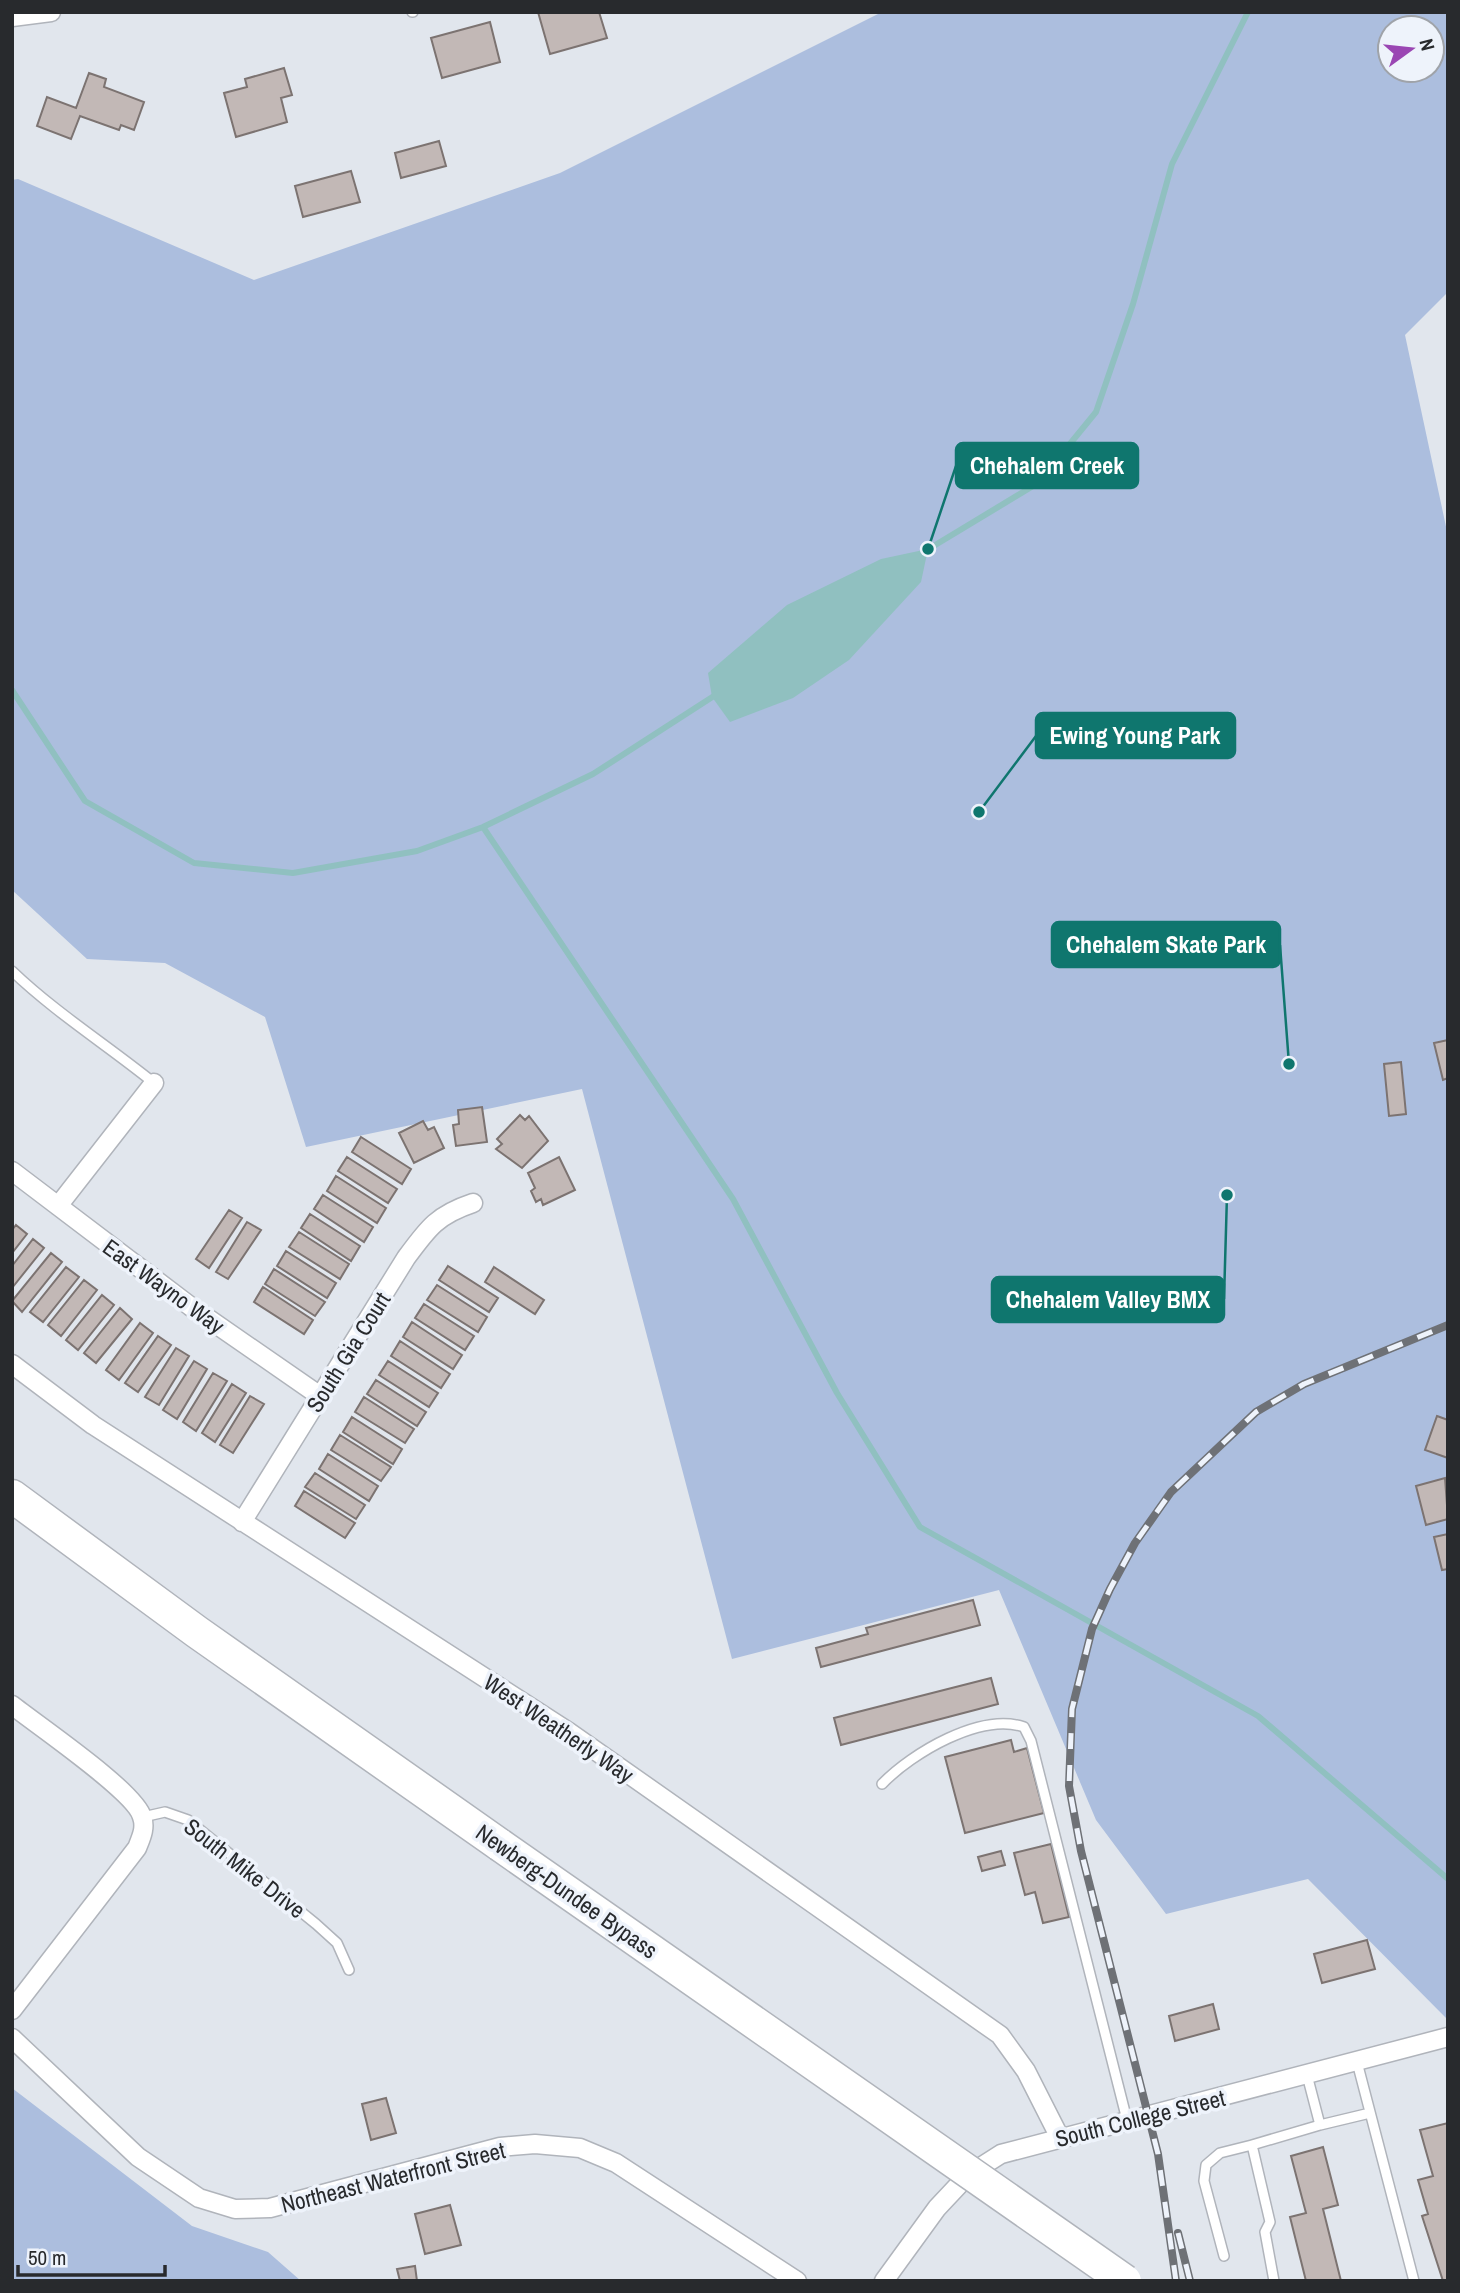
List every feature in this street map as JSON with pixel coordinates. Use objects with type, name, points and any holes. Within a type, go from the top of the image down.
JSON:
[{"type":"highway","name":"Newberg-Dundee Bypass","points":[[12,1496],[197,1632],[1125,2281]]},
{"type":"street","points":[[12,17],[51,12]]},
{"type":"street","points":[[58,1206],[154,1083]]},
{"type":"street","name":"East Wayno Way","points":[[12,1171],[190,1306],[320,1396]]},
{"type":"street","name":"South Gia Court","points":[[242,1522],[406,1258],[430,1225],[448,1212],[473,1203]]},
{"type":"street","name":"West Weatherly Way","points":[[12,1364],[93,1425],[569,1732],[1000,2035],[1026,2071],[1060,2138]]},
{"type":"street","points":[[12,1705],[127,1795],[143,1817],[143,1833],[137,1848],[12,2010]]},
{"type":"street","name":"South College Street","points":[[884,2281],[937,2208],[968,2175],[1001,2154],[1448,2037]]},
{"type":"street","name":"Northeast Waterfront Street","points":[[12,2038],[138,2157],[199,2197],[235,2208],[270,2208],[500,2147],[535,2144],[580,2148],[616,2163],[651,2183],[797,2281]]},
{"type":"lane","points":[[12,971],[50,1006],[90,1032],[154,1083]]},
{"type":"lane","points":[[882,1784],[894,1772],[933,1746],[974,1728],[1009,1722],[1024,1727],[1031,1741],[1127,2120]]},
{"type":"lane","name":"South Mike Drive","points":[[143,1817],[164,1812],[188,1820],[337,1943],[349,1970]]},
{"type":"lane","points":[[1357,2062],[1414,2281]]},
{"type":"lane","points":[[1307,2075],[1320,2125]]},
{"type":"lane","points":[[1224,2256],[1204,2181],[1206,2165],[1220,2153],[1370,2113]]},
{"type":"lane","points":[[1252,2145],[1270,2222],[1265,2232],[1274,2281]]},
{"type":"shaded area","points":[[882,12],[1448,12],[1448,292],[1405,335],[1448,536],[1448,2020],[1308,1879],[1166,1914],[1096,1820],[999,1590],[732,1659],[582,1089],[306,1147],[265,1017],[165,963],[87,959],[12,890],[12,180],[18,179],[254,280],[560,173]]},
{"type":"shaded area","points":[[928,549],[921,582],[849,660],[793,698],[730,722],[712,697],[708,673],[787,605],[881,559]]},
{"type":"shaded area","points":[[12,2088],[192,2226],[268,2252],[301,2281],[12,2281]]},
{"type":"building","points":[[538,12],[599,12],[607,38],[550,54]]},
{"type":"building","points":[[490,22],[500,62],[442,78],[431,38]]},
{"type":"building","points":[[284,68],[292,95],[281,98],[287,122],[236,137],[224,93],[247,87],[245,79]]},
{"type":"building","points":[[89,73],[106,79],[104,87],[144,102],[134,130],[121,125],[119,130],[80,116],[71,139],[37,126],[47,97],[76,108]]},
{"type":"building","points":[[439,141],[446,166],[401,178],[395,153]]},
{"type":"building","points":[[351,171],[360,202],[303,217],[295,186]]},
{"type":"building","points":[[1448,1040],[1448,1078],[1443,1080],[1434,1043]]},
{"type":"building","points":[[1401,1062],[1406,1114],[1389,1116],[1384,1064]]},
{"type":"building","points":[[482,1107],[487,1142],[456,1146],[453,1125],[459,1124],[458,1110]]},
{"type":"building","points":[[520,1115],[525,1120],[529,1116],[548,1141],[522,1168],[496,1149],[502,1144],[497,1139]]},
{"type":"building","points":[[423,1121],[428,1130],[434,1127],[444,1148],[414,1163],[399,1133]]},
{"type":"building","points":[[361,1137],[411,1169],[402,1184],[352,1152]]},
{"type":"building","points":[[347,1157],[397,1189],[388,1203],[338,1171]]},
{"type":"building","points":[[559,1157],[575,1190],[543,1205],[541,1199],[536,1202],[531,1191],[535,1188],[528,1173]]},
{"type":"building","points":[[336,1176],[386,1208],[377,1223],[327,1191]]},
{"type":"building","points":[[323,1195],[373,1227],[364,1242],[314,1209]]},
{"type":"building","points":[[229,1210],[242,1218],[209,1268],[196,1259]]},
{"type":"building","points":[[310,1214],[360,1246],[351,1261],[301,1228]]},
{"type":"building","points":[[247,1222],[261,1230],[228,1279],[216,1272]]},
{"type":"building","points":[[16,1225],[27,1234],[12,1253],[12,1230]]},
{"type":"building","points":[[299,1232],[349,1264],[340,1279],[289,1247]]},
{"type":"building","points":[[33,1239],[44,1248],[12,1288],[12,1266]]},
{"type":"building","points":[[286,1251],[336,1283],[327,1298],[277,1266]]},
{"type":"building","points":[[51,1253],[62,1262],[22,1312],[12,1301]]},
{"type":"building","points":[[448,1266],[498,1298],[489,1312],[439,1280]]},
{"type":"building","points":[[66,1267],[79,1277],[43,1322],[30,1312]]},
{"type":"building","points":[[494,1267],[544,1300],[535,1314],[485,1282]]},
{"type":"building","points":[[274,1269],[325,1302],[315,1316],[265,1284]]},
{"type":"building","points":[[84,1280],[97,1290],[61,1336],[48,1325]]},
{"type":"building","points":[[437,1285],[487,1317],[478,1332],[427,1300]]},
{"type":"building","points":[[263,1287],[313,1320],[304,1334],[254,1302]]},
{"type":"building","points":[[102,1295],[114,1305],[78,1350],[66,1340]]},
{"type":"building","points":[[424,1304],[474,1336],[465,1350],[415,1318]]},
{"type":"building","points":[[120,1308],[132,1319],[96,1363],[84,1353]]},
{"type":"building","points":[[412,1322],[462,1355],[453,1369],[403,1337]]},
{"type":"building","points":[[140,1323],[153,1333],[119,1380],[106,1370]]},
{"type":"building","points":[[158,1336],[171,1345],[138,1392],[125,1383]]},
{"type":"building","points":[[400,1341],[450,1374],[441,1388],[391,1356]]},
{"type":"building","points":[[176,1348],[189,1356],[159,1405],[145,1397]]},
{"type":"building","points":[[194,1361],[207,1369],[177,1419],[163,1410]]},
{"type":"building","points":[[388,1361],[438,1393],[429,1407],[379,1375]]},
{"type":"building","points":[[213,1373],[227,1381],[196,1431],[183,1422]]},
{"type":"building","points":[[376,1380],[426,1412],[417,1426],[367,1394]]},
{"type":"building","points":[[232,1384],[246,1393],[215,1442],[202,1433]]},
{"type":"building","points":[[250,1396],[264,1404],[233,1453],[220,1445]]},
{"type":"building","points":[[364,1397],[414,1429],[405,1443],[355,1412]]},
{"type":"building","points":[[1437,1416],[1448,1420],[1448,1458],[1425,1450]]},
{"type":"building","points":[[352,1417],[402,1449],[393,1464],[343,1432]]},
{"type":"building","points":[[340,1435],[391,1467],[381,1481],[331,1450]]},
{"type":"building","points":[[328,1454],[378,1486],[369,1501],[319,1469]]},
{"type":"building","points":[[315,1473],[365,1505],[356,1519],[305,1487]]},
{"type":"building","points":[[1445,1478],[1448,1519],[1426,1525],[1416,1486]]},
{"type":"building","points":[[304,1491],[355,1523],[345,1538],[295,1506]]},
{"type":"building","points":[[1448,1534],[1448,1569],[1442,1570],[1434,1537]]},
{"type":"building","points":[[973,1600],[980,1625],[821,1667],[816,1648],[868,1634],[866,1628]]},
{"type":"building","points":[[991,1678],[998,1704],[841,1745],[834,1718]]},
{"type":"building","points":[[1011,1740],[1014,1752],[1027,1748],[1044,1813],[965,1833],[945,1757]]},
{"type":"building","points":[[1051,1844],[1069,1917],[1043,1923],[1035,1892],[1025,1895],[1014,1853]]},
{"type":"building","points":[[1001,1851],[1005,1865],[982,1871],[978,1857]]},
{"type":"building","points":[[1367,1940],[1375,1969],[1322,1983],[1314,1954]]},
{"type":"building","points":[[1213,2004],[1219,2029],[1175,2041],[1169,2016]]},
{"type":"building","points":[[386,2098],[396,2133],[371,2140],[362,2104]]},
{"type":"building","points":[[1448,2123],[1448,2281],[1443,2281],[1422,2216],[1428,2214],[1418,2180],[1433,2176],[1420,2130]]},
{"type":"building","points":[[1323,2147],[1338,2205],[1323,2209],[1341,2281],[1306,2281],[1290,2217],[1306,2213],[1291,2156]]},
{"type":"building","points":[[450,2205],[461,2245],[425,2254],[415,2214]]},
{"type":"building","points":[[415,2266],[417,2281],[400,2281],[397,2269]]},
{"type":"waterway","points":[[922,553],[1038,483],[1096,412],[1133,304],[1172,164],[1248,12]]},
{"type":"waterway","points":[[12,690],[85,801],[194,863],[293,873],[417,851],[483,827],[593,774],[717,694]]},
{"type":"waterway","points":[[483,827],[733,1199],[837,1393],[920,1527],[1258,1716],[1448,1879]]},
{"type":"railway","points":[[1176,2281],[1158,2154],[1081,1851],[1069,1786],[1072,1709],[1092,1629],[1135,1543],[1171,1492],[1256,1412],[1304,1384],[1448,1325]]},
{"type":"railway","points":[[1178,2233],[1190,2281]]},
{"type":"place","name":"Chehalem Creek","points":[[928,549]]},
{"type":"place","name":"Ewing Young Park","points":[[979,812]]},
{"type":"place","name":"Chehalem Skate Park","points":[[1289,1064]]},
{"type":"place","name":"Chehalem Valley BMX","points":[[1227,1195]]}]
